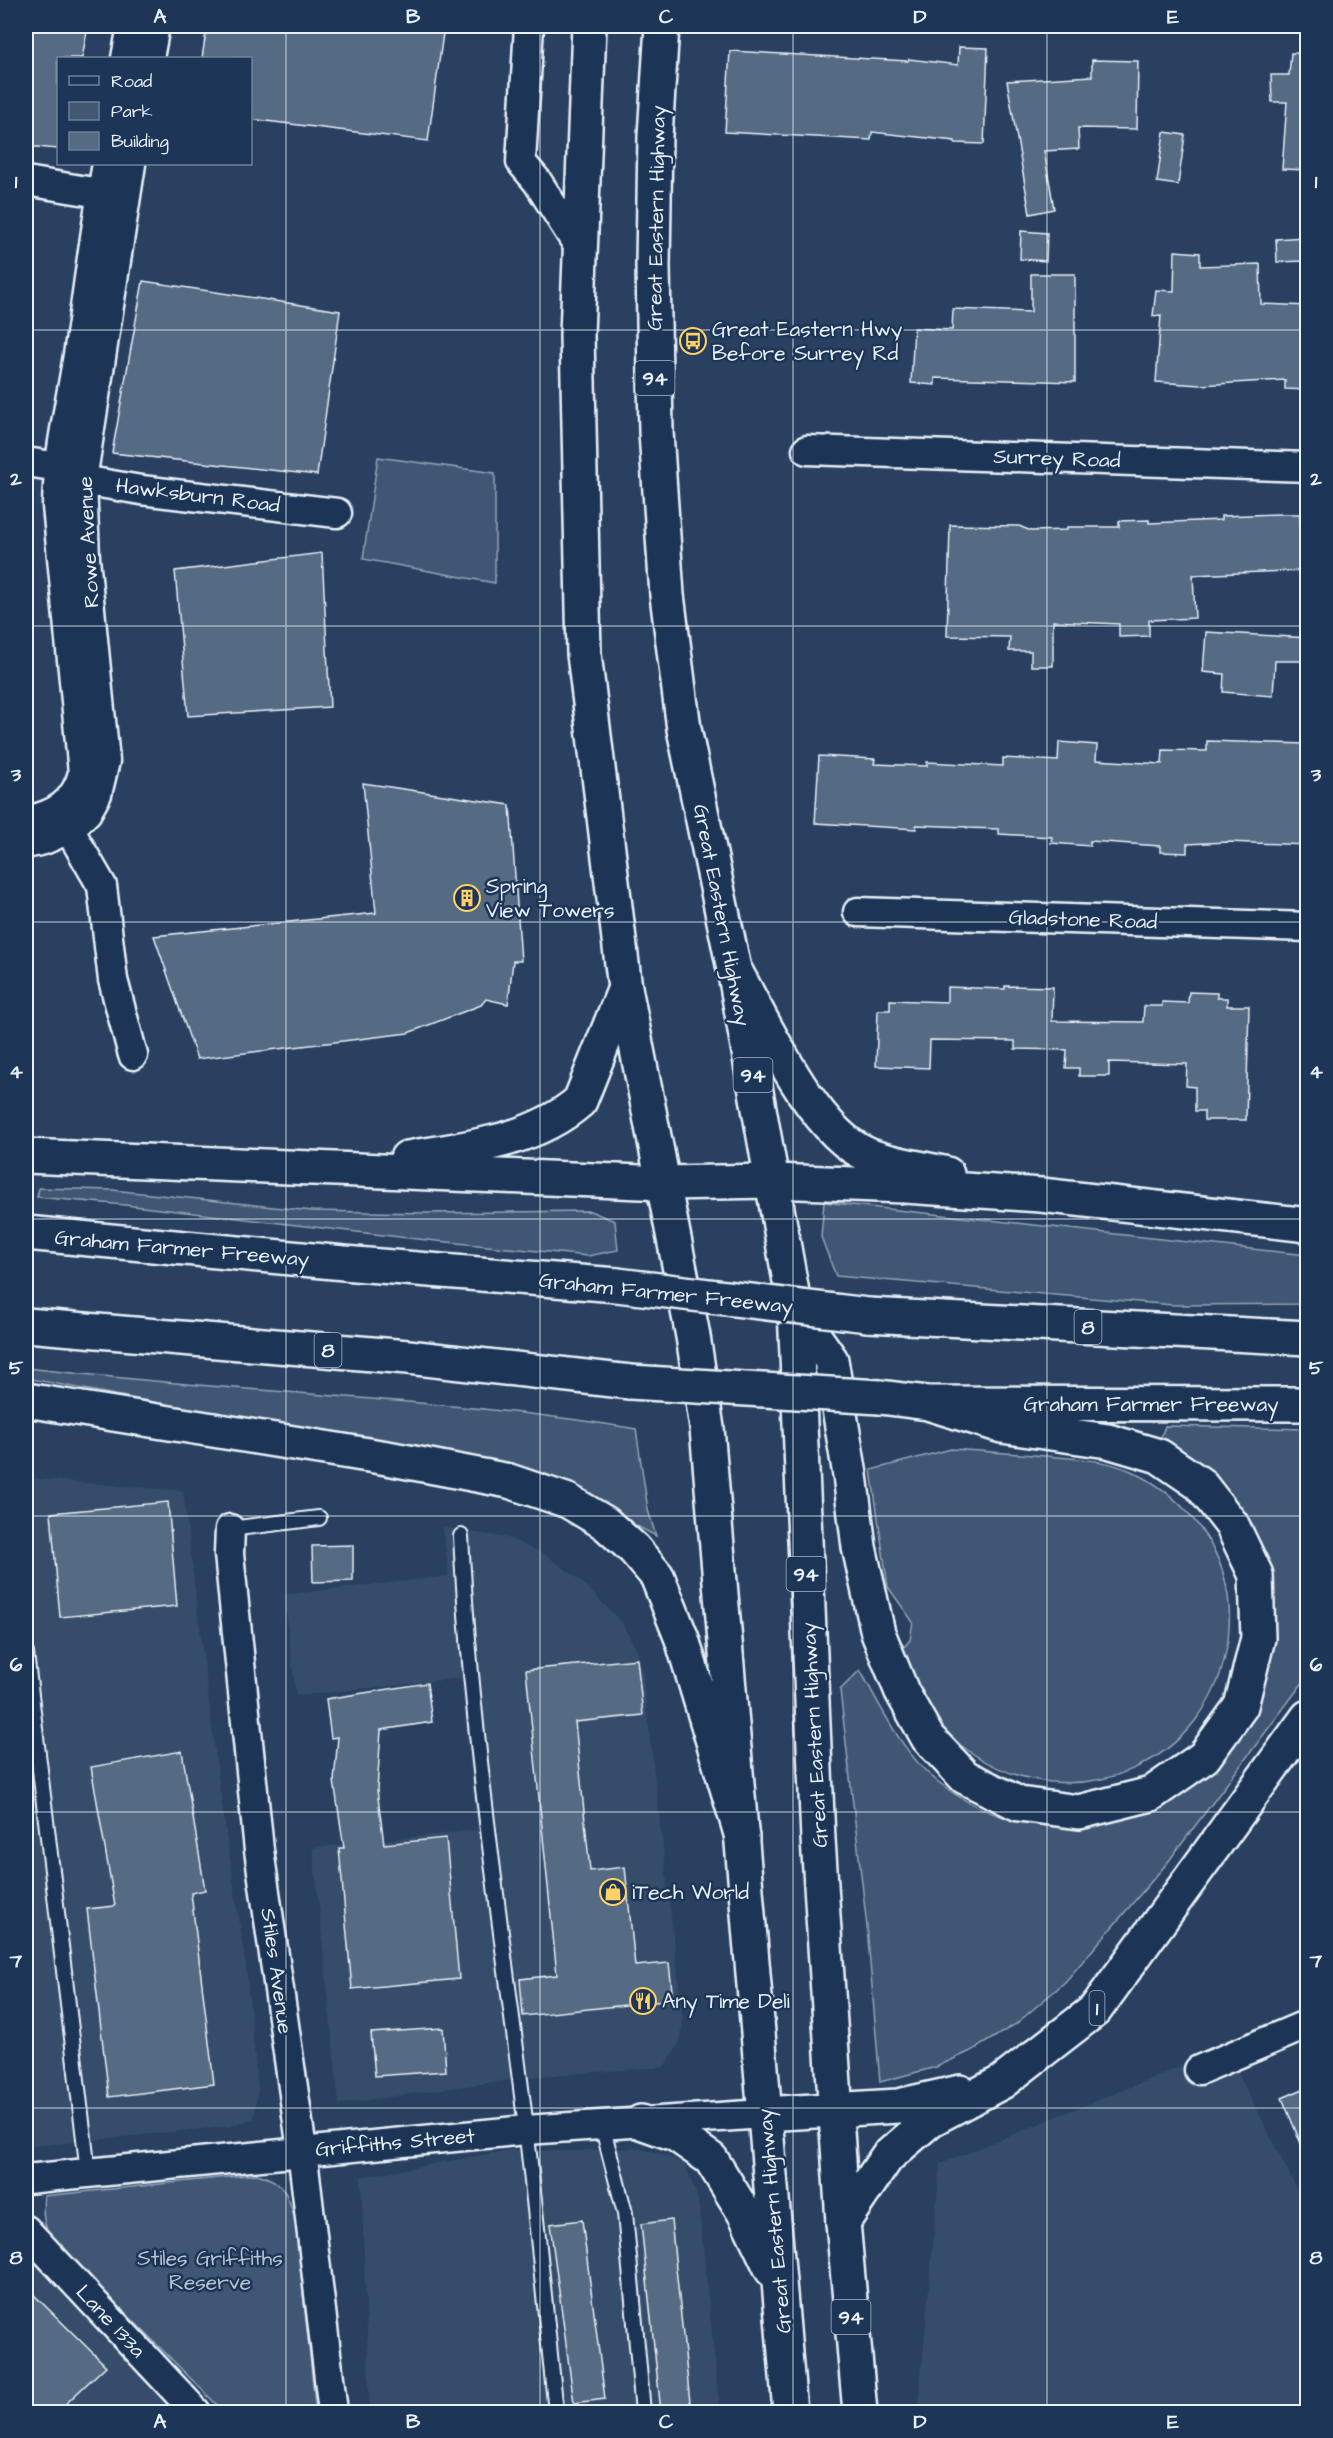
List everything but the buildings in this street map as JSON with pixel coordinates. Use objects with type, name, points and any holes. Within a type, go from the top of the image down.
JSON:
[{"type":"highway","name":"Great Eastern Highway","points":[[589,26],[577,347],[584,654],[626,988],[693,1336],[707,1428],[790,2412]]},
{"type":"highway","name":"Great Eastern Highway","points":[[662,26],[655,136],[653,266],[657,432],[667,595],[684,729],[734,969],[795,1309],[818,1839],[843,2222],[860,2412]]},
{"type":"highway","points":[[734,969],[800,1084],[836,1133],[865,1154],[1041,1195]]},
{"type":"highway","points":[[337,1170],[487,1145],[547,1124],[580,1101],[626,988]]},
{"type":"highway","points":[[26,1156],[664,1183],[773,1181],[1041,1195],[1308,1225]]},
{"type":"highway","name":"Graham Farmer Freeway","points":[[26,1233],[355,1264],[617,1285],[868,1315],[1308,1338]]},
{"type":"highway","points":[[795,1309],[831,1360],[850,1475],[858,1547],[878,1633],[902,1692],[928,1738],[965,1777],[1019,1804],[1079,1812],[1151,1794],[1204,1757],[1241,1706],[1258,1638],[1256,1575],[1232,1525],[1200,1484],[1159,1456],[1108,1441],[1002,1426],[928,1403]]},
{"type":"highway","name":"Graham Farmer Freeway","points":[[26,1325],[408,1357],[630,1382],[880,1397],[928,1403],[1308,1404]]},
{"type":"highway","points":[[26,1400],[387,1458],[509,1481],[568,1502],[605,1523],[634,1549],[657,1576],[682,1639],[742,1837]]},
{"type":"highway","name":"1","points":[[843,2222],[887,2157],[930,2120],[1002,2082],[1095,2010],[1308,1717]]},
{"type":"highway","name":"1","points":[[764,2114],[898,2106],[1002,2082]]},
{"type":"highway","points":[[641,2122],[675,2134],[711,2159],[745,2214],[781,2288]]},
{"type":"street","points":[[126,57],[132,26]]},
{"type":"street","points":[[149,57],[155,26]]},
{"type":"street","points":[[529,26],[521,162],[537,181],[579,247]]},
{"type":"street","name":"Rowe Avenue","points":[[107,165],[113,195]]},
{"type":"street","name":"Rowe Avenue","points":[[26,844],[44,840],[62,820],[79,789],[84,773],[57,506],[70,473],[78,355],[113,195],[130,165]]},
{"type":"street","points":[[26,181],[113,195]]},
{"type":"street","name":"Surrey Road","points":[[807,450],[1308,467]]},
{"type":"street","name":"Hawksburn Road","points":[[26,462],[141,490],[337,513]]},
{"type":"street","name":"Rowe Avenue","points":[[26,821],[42,818],[62,820]]},
{"type":"street","points":[[62,820],[102,886],[113,980],[134,1055]]},
{"type":"street","name":"Gladstone Road","points":[[858,912],[1308,927]]},
{"type":"street","name":"Stiles Avenue","points":[[230,1530],[230,1564],[258,1839],[302,2150],[333,2412]]},
{"type":"street","points":[[1199,2070],[1308,2024]]},
{"type":"street","name":"Griffiths Street","points":[[26,2179],[302,2150],[526,2130],[764,2114]]},
{"type":"street","name":"Lane 133a","points":[[26,2230],[196,2412]]},
{"type":"lane","points":[[230,1530],[319,1518]]},
{"type":"lane","points":[[460,1536],[465,1616],[485,1813],[526,2130],[556,2412]]},
{"type":"lane","points":[[26,1653],[88,2172]]},
{"type":"lane","points":[[602,2125],[625,2213],[643,2412]]},
{"type":"shaded area","points":[[26,1478],[183,1491],[219,1784],[246,1967],[258,2089],[254,2118],[230,2126],[26,2147]]},
{"type":"shaded area","points":[[443,1527],[508,1538],[543,1553],[580,1580],[622,1623],[637,1651],[642,1669],[683,2019],[680,2042],[664,2067],[530,2077],[339,2104],[313,1848],[477,1830],[461,1678],[296,1696],[284,1595],[449,1576]]},
{"type":"shaded area","points":[[1231,2046],[1239,2075],[1307,2209],[1307,2412],[918,2412],[940,2164]]},
{"type":"shaded area","points":[[637,2148],[661,2154],[685,2164],[698,2199],[720,2412],[370,2412],[361,2177],[510,2150],[574,2151]]},
{"type":"shaded area","points":[[26,2251],[187,2412],[26,2412]]},
{"type":"green space","points":[[378,457],[495,473],[495,583],[363,559]]},
{"type":"green space","points":[[39,1188],[112,1190],[312,1211],[425,1213],[590,1211],[615,1221],[618,1250],[588,1256],[417,1239],[37,1197]]},
{"type":"green space","points":[[824,1202],[1307,1255],[1307,1304],[1173,1305],[836,1276],[821,1237]]},
{"type":"green space","points":[[26,1368],[455,1406],[636,1429],[648,1510],[656,1536],[558,1485],[295,1429],[26,1378]]},
{"type":"green space","points":[[1165,1426],[1307,1429],[1307,1677],[1168,1862],[1065,1982],[1016,2024],[973,2050],[936,2067],[880,2082],[867,1927],[840,1690],[860,1670],[903,1743],[913,1757],[937,1781],[961,1798],[987,1811],[1014,1820],[1041,1825],[1070,1827],[1098,1824],[1126,1818],[1158,1806],[1227,1753],[1238,1740],[1253,1713],[1264,1683],[1270,1655],[1273,1602],[1269,1576],[1251,1526],[1236,1503],[1213,1474],[1161,1437]]},
{"type":"green space","points":[[951,1449],[1079,1459],[1121,1467],[1155,1484],[1176,1501],[1203,1531],[1216,1554],[1224,1577],[1229,1602],[1228,1639],[1217,1683],[1196,1720],[1167,1749],[1132,1769],[1093,1781],[1052,1782],[1010,1773],[970,1752],[947,1732],[928,1708],[898,1654],[910,1640],[913,1622],[888,1587],[871,1470]]},
{"type":"green space","name":"Stiles Griffiths Reserve","points":[[257,2174],[273,2181],[284,2190],[295,2219],[316,2412],[224,2412],[52,2239],[44,2219],[44,2196]]},
{"type":"place","name":"Great Eastern Hwy Before Surrey Rd","points":[[693,341]]},
{"type":"place","name":"Spring View Towers","points":[[467,898]]},
{"type":"place","name":"iTech World","points":[[613,1892]]},
{"type":"place","name":"Any Time Deli","points":[[643,2001]]}]
